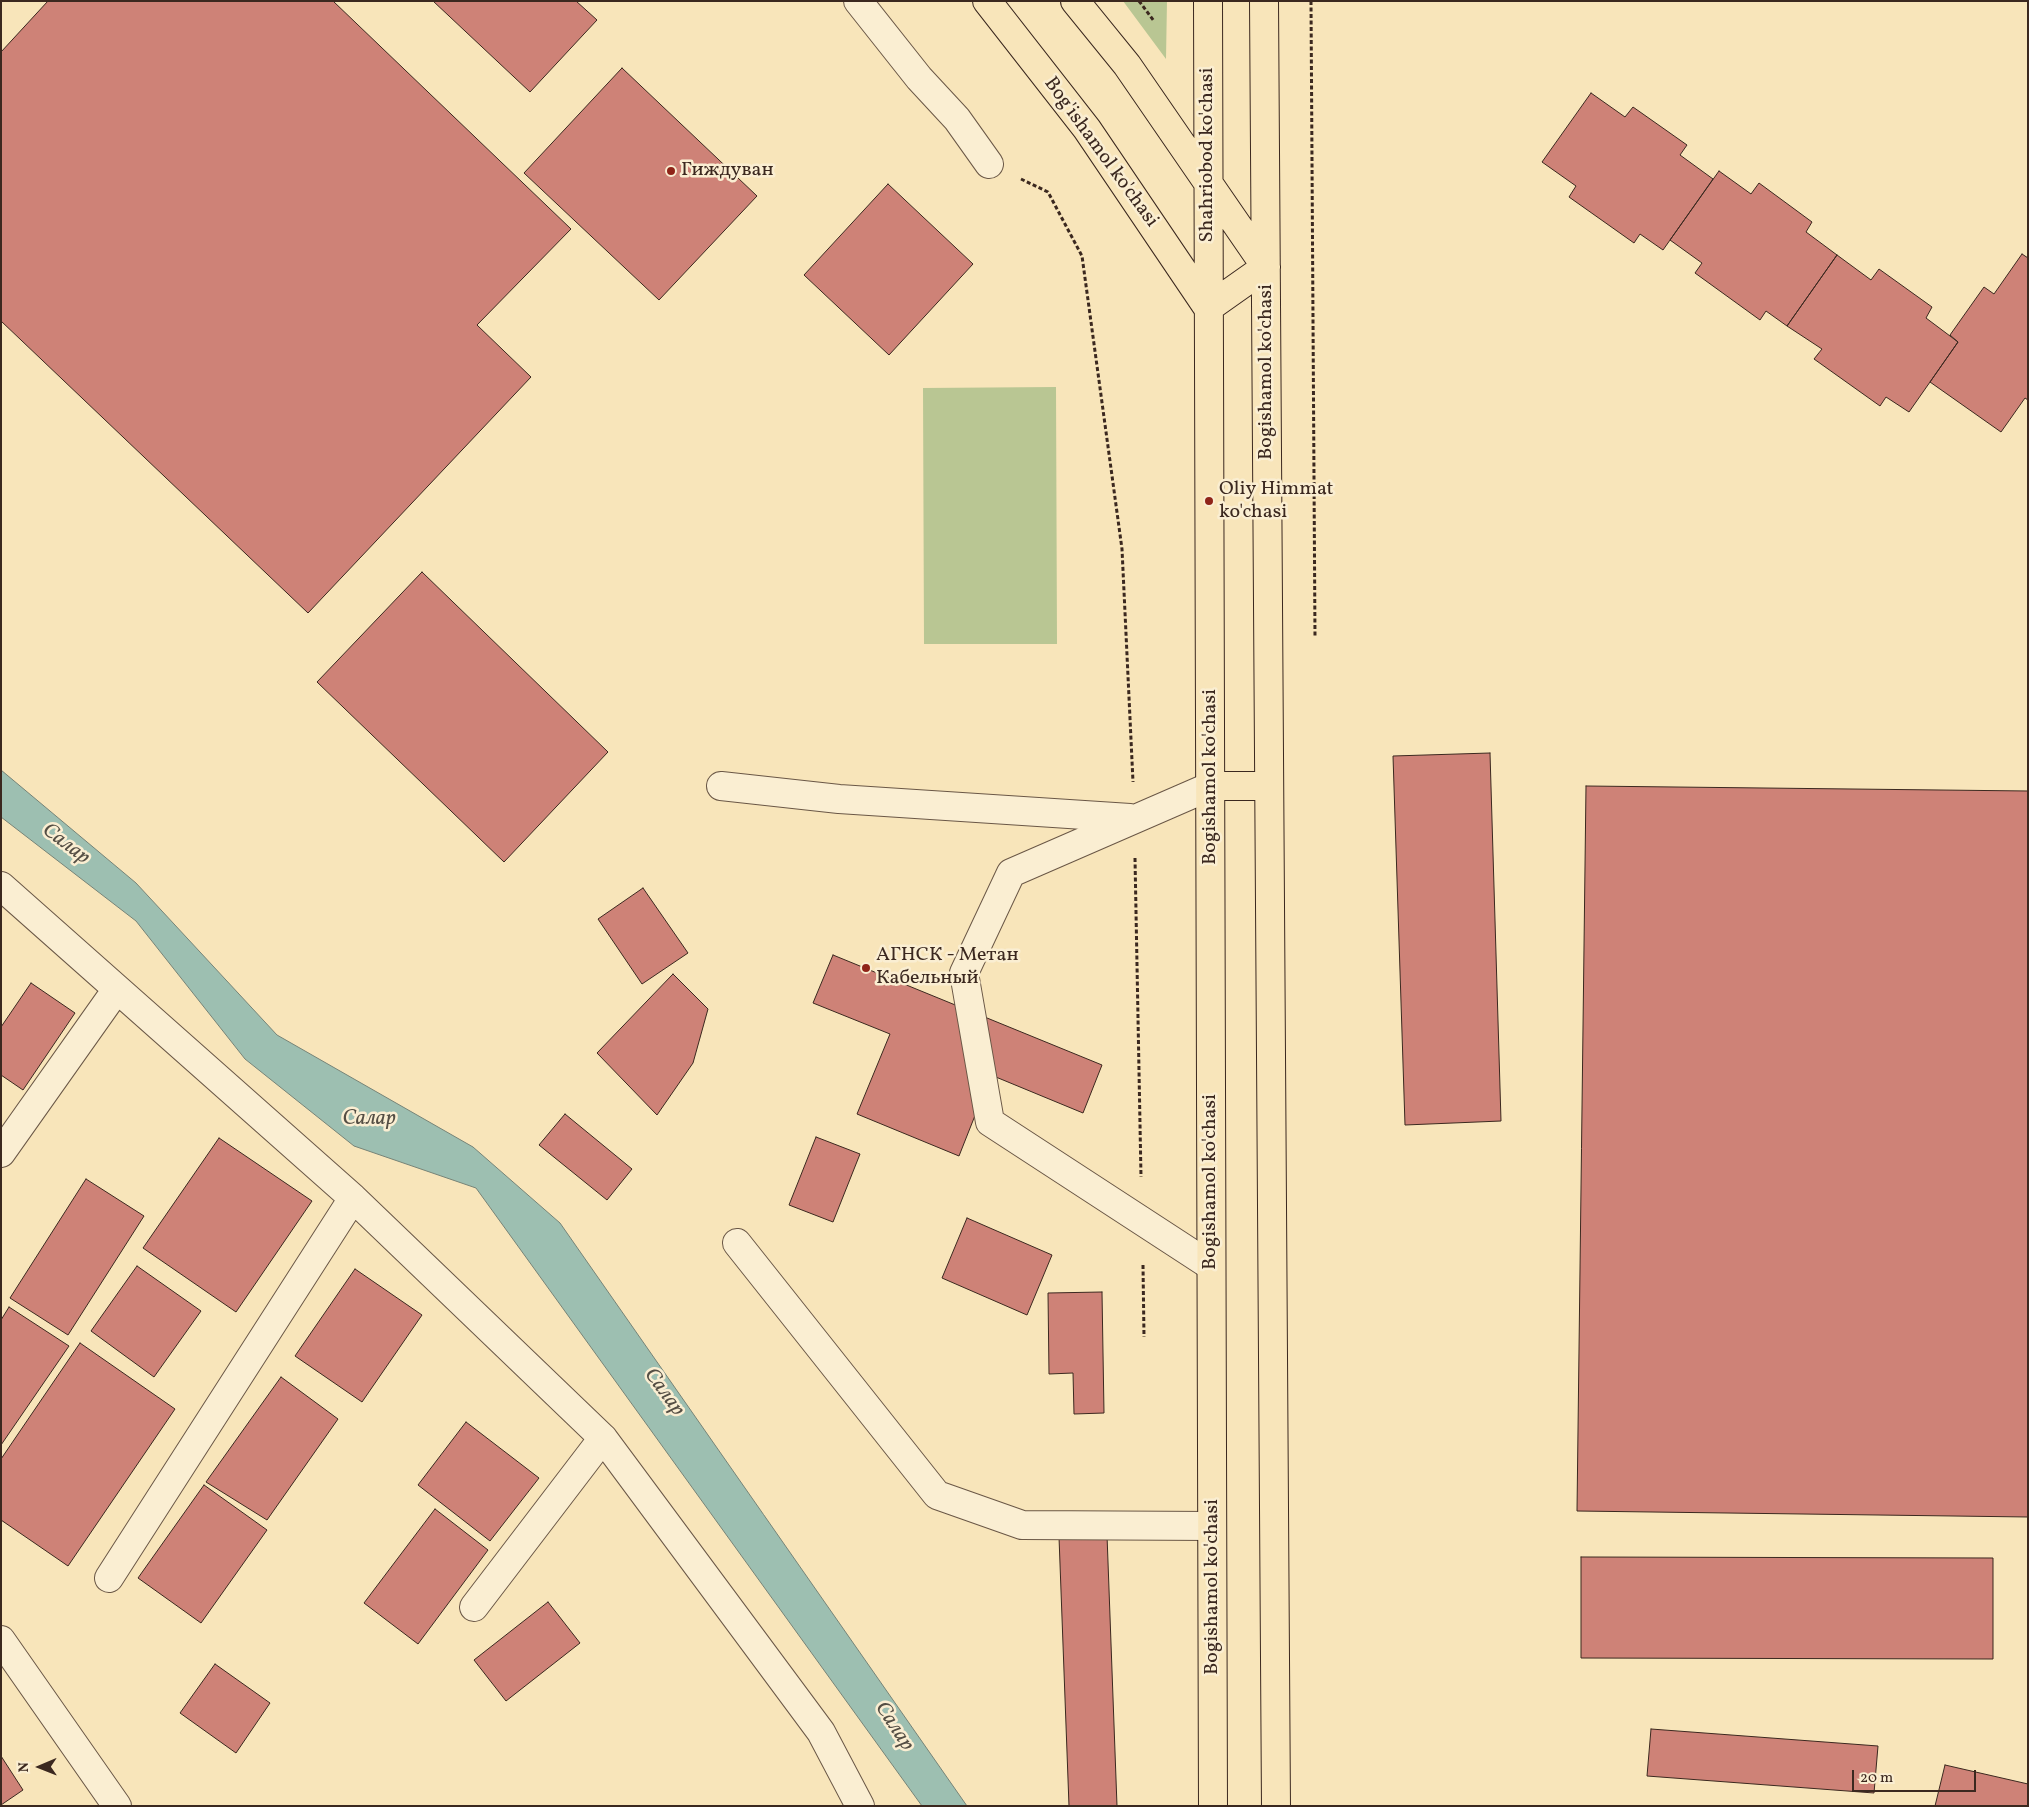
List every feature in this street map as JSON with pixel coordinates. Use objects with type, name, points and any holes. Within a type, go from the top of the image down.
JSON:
[{"type":"main road","name":"Bog'ishamol ko'chasi","points":[[987,1],[1087,129],[1208,308]]},
{"type":"main road","points":[[1076,1],[1127,65],[1208,180],[1266,267]]},
{"type":"main road","name":"Shahriobod ko'chasi","points":[[1208,1],[1208,308]]},
{"type":"main road","points":[[1264,1],[1266,267]]},
{"type":"main road","name":"Bogishamol ko'chasi","points":[[1213,1806],[1208,308],[1266,267]]},
{"type":"main road","name":"Bogishamol ko'chasi","points":[[1266,267],[1276,1806]]},
{"type":"main road","points":[[1211,786],[1269,786]]},
{"type":"street","points":[[858,1],[919,78],[957,119],[989,164]]},
{"type":"street","points":[[721,786],[839,799],[1134,818]]},
{"type":"street","points":[[1211,786],[1011,873],[964,974],[990,1122],[1211,1266]]},
{"type":"street","points":[[1,886],[353,1198],[603,1438],[821,1732],[860,1806]]},
{"type":"street","points":[[1,1153],[117,989]]},
{"type":"street","points":[[109,1578],[353,1198]]},
{"type":"street","points":[[737,1243],[937,1494],[1022,1525],[1212,1526]]},
{"type":"street","points":[[474,1608],[603,1438]]},
{"type":"street","points":[[1,1640],[117,1806]]},
{"type":"path","points":[[1139,1],[1154,21]]},
{"type":"path","points":[[1311,1],[1316,637]]},
{"type":"path","points":[[989,164],[1048,192],[1082,256],[1122,549],[1134,818],[1144,1337]]},
{"type":"green space","points":[[1123,1],[1167,1],[1166,59]]},
{"type":"green space","points":[[1056,387],[1057,644],[924,644],[923,388]]},
{"type":"water","name":"Салар","points":[[1,770],[136,883],[277,1035],[473,1147],[560,1223],[967,1806],[922,1806],[476,1188],[354,1146],[245,1059],[136,921],[1,817]]},
{"type":"building","points":[[48,1],[333,1],[571,229],[477,325],[531,377],[308,613],[1,321],[1,52]]},
{"type":"building","points":[[433,1],[576,1],[597,20],[530,92]]},
{"type":"building","points":[[622,68],[757,196],[659,300],[524,173]]},
{"type":"building","points":[[1591,93],[1625,117],[1633,107],[1687,145],[1680,155],[1713,179],[1663,250],[1640,234],[1634,243],[1569,197],[1576,186],[1542,162]]},
{"type":"building","points":[[1719,171],[1751,194],[1759,183],[1812,222],[1806,232],[1837,255],[1787,326],[1766,311],[1760,320],[1695,273],[1702,263],[1670,240]]},
{"type":"building","points":[[888,184],[973,264],[889,355],[804,275]]},
{"type":"building","points":[[2022,254],[2028,258],[2028,400],[2025,398],[2001,432],[1930,382],[1958,342],[1950,335],[1984,287],[1994,294]]},
{"type":"building","points":[[1837,255],[1871,280],[1879,269],[1932,307],[1926,318],[1958,342],[1909,412],[1886,397],[1880,406],[1814,359],[1822,349],[1787,326]]},
{"type":"building","points":[[422,572],[608,752],[504,862],[317,682]]},
{"type":"building","points":[[1490,753],[1501,1121],[1405,1125],[1393,756]]},
{"type":"building","points":[[1586,786],[2028,791],[2028,1517],[1577,1511]]},
{"type":"building","points":[[643,888],[688,953],[642,984],[598,919]]},
{"type":"building","points":[[833,955],[1102,1065],[1083,1113],[991,1075],[959,1156],[857,1114],[890,1034],[813,1003]]},
{"type":"building","points":[[673,974],[708,1009],[693,1063],[657,1115],[597,1053]]},
{"type":"building","points":[[31,983],[75,1013],[23,1090],[1,1075],[1,1027]]},
{"type":"building","points":[[565,1114],[632,1169],[607,1200],[539,1145]]},
{"type":"building","points":[[816,1137],[860,1154],[833,1222],[789,1205]]},
{"type":"building","points":[[219,1138],[312,1201],[236,1312],[143,1248]]},
{"type":"building","points":[[86,1179],[144,1216],[68,1335],[10,1298]]},
{"type":"building","points":[[967,1218],[1052,1255],[1027,1315],[942,1278]]},
{"type":"building","points":[[137,1266],[201,1311],[154,1377],[91,1331]]},
{"type":"building","points":[[355,1269],[422,1315],[362,1402],[295,1356]]},
{"type":"building","points":[[1102,1292],[1104,1413],[1074,1414],[1073,1373],[1049,1374],[1048,1293]]},
{"type":"building","points":[[9,1307],[69,1346],[1,1445],[1,1320]]},
{"type":"building","points":[[80,1343],[175,1409],[68,1566],[1,1520],[1,1459]]},
{"type":"building","points":[[281,1377],[338,1419],[267,1520],[206,1482]]},
{"type":"building","points":[[466,1422],[539,1478],[490,1541],[418,1485]]},
{"type":"building","points":[[204,1485],[267,1530],[201,1623],[138,1578]]},
{"type":"building","points":[[435,1509],[488,1550],[418,1644],[364,1603]]},
{"type":"building","points":[[1107,1535],[1117,1806],[1069,1806],[1059,1537]]},
{"type":"building","points":[[1581,1557],[1993,1558],[1993,1659],[1581,1658]]},
{"type":"building","points":[[548,1602],[580,1643],[506,1701],[474,1660]]},
{"type":"building","points":[[215,1664],[270,1703],[236,1753],[180,1713]]},
{"type":"building","points":[[1651,1729],[1878,1746],[1874,1793],[1647,1776]]},
{"type":"building","points":[[1,1756],[23,1790],[1,1805]]},
{"type":"building","points":[[1945,1765],[2028,1784],[2028,1806],[1935,1806]]},
{"type":"place","name":"Гиждуван","points":[[671,171]]},
{"type":"place","name":"Oliy Himmat ko'chasi","points":[[1209,501]]},
{"type":"place","name":"АГНСК - Метан Кабельный","points":[[866,968]]}]
